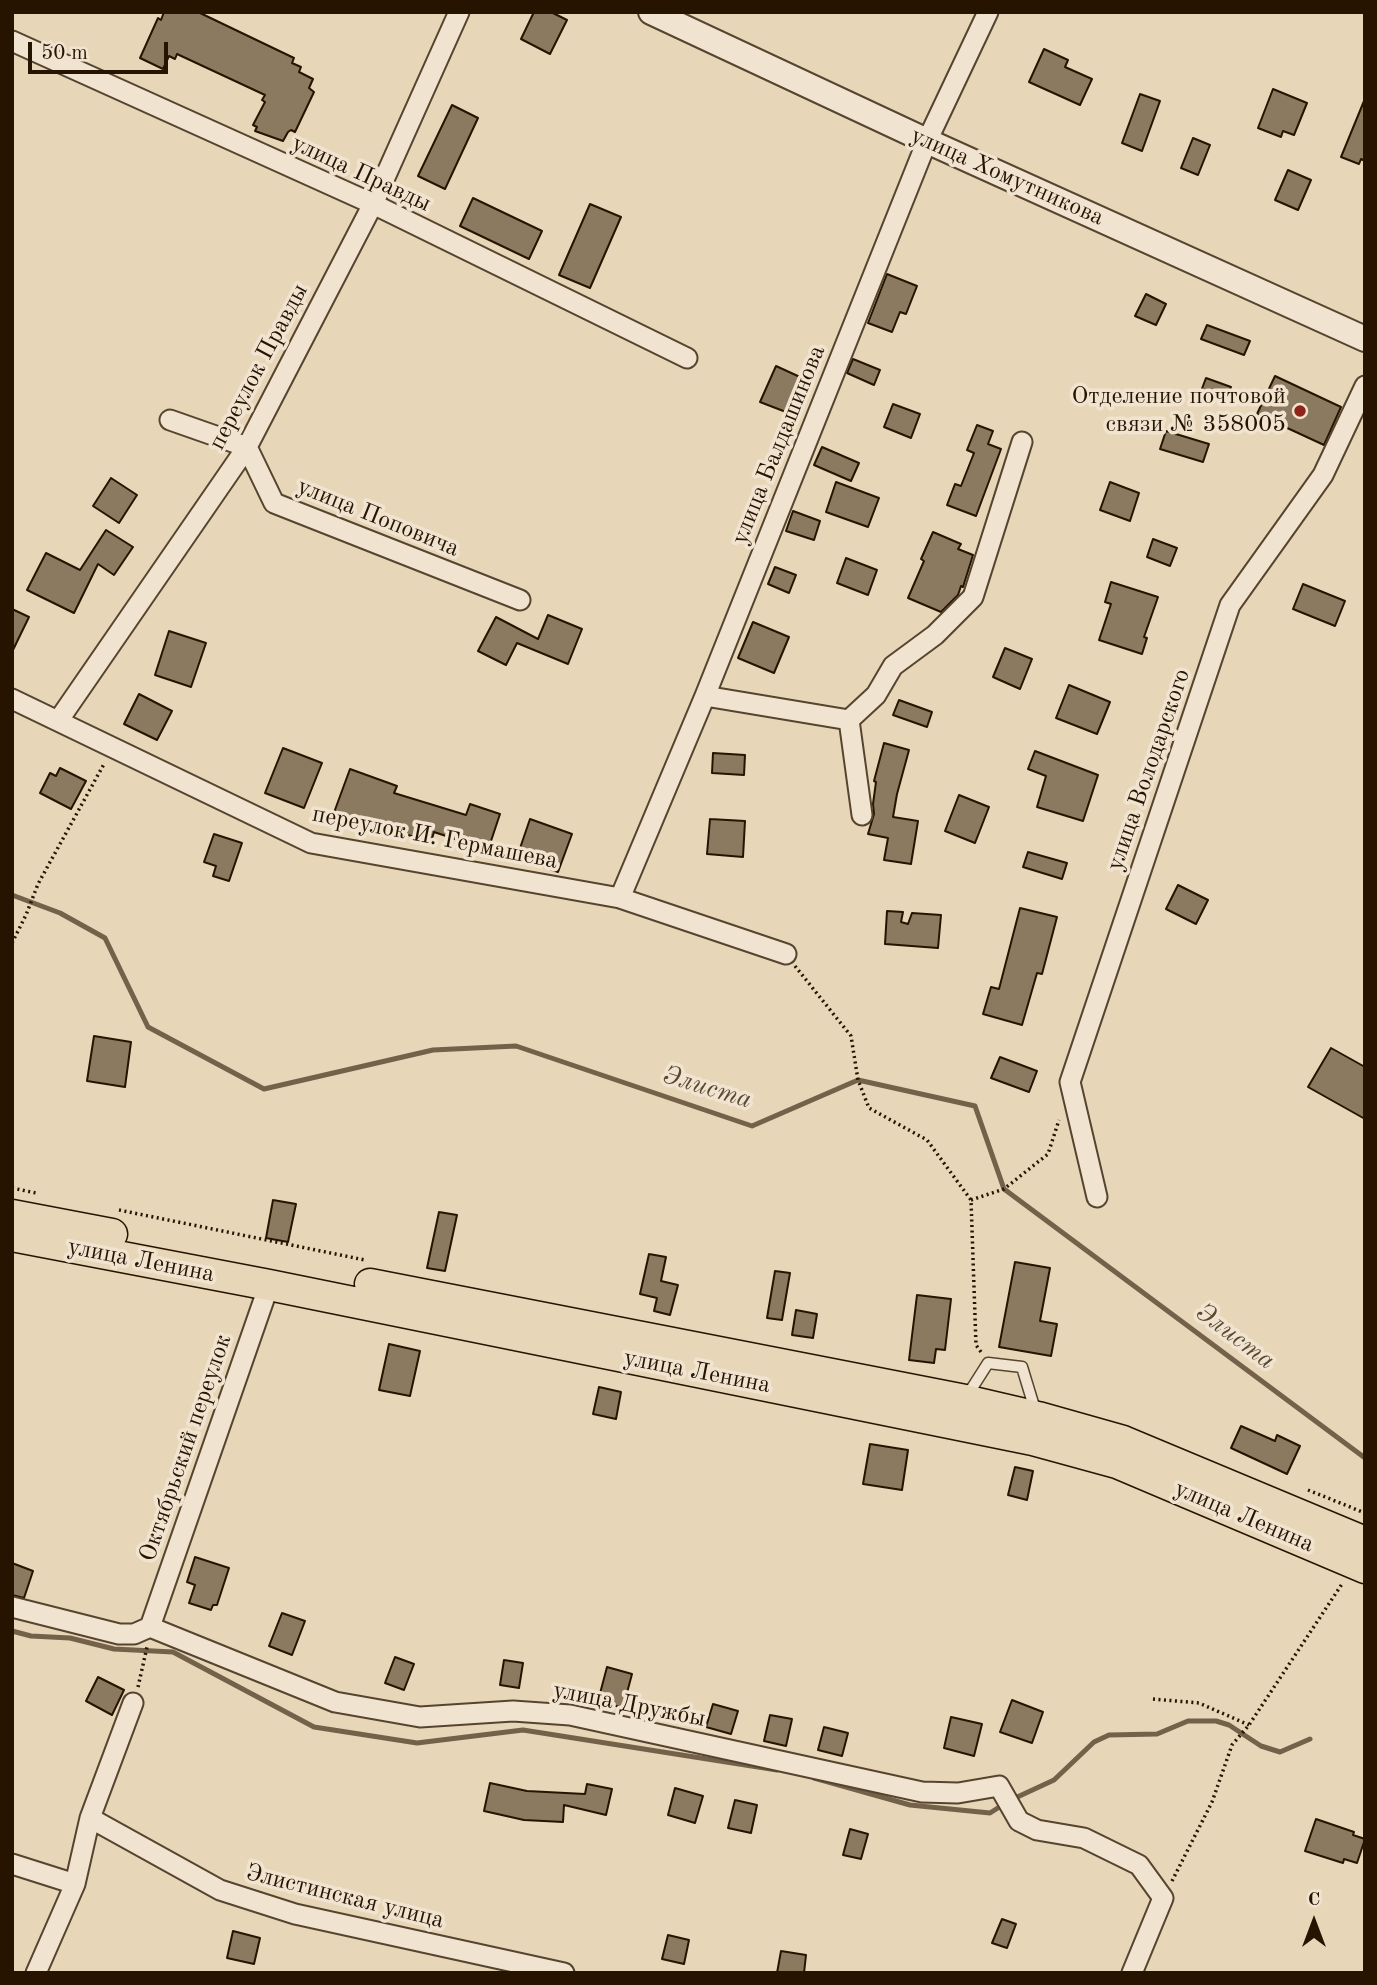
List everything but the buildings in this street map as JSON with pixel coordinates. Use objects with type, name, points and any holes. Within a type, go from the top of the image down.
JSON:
[{"type":"main road","name":"улица Ленина","points":[[12,1215],[964,1400],[1038,1417],[1123,1441],[1365,1542]]},
{"type":"main road","name":"улица Ленина","points":[[12,1236],[268,1284],[1033,1440],[1117,1463],[1353,1576]]},
{"type":"street","name":"переулок Правды","points":[[58,721],[247,447],[373,204],[459,12]]},
{"type":"street","name":"улица Хомутникова","points":[[651,12],[1365,340]]},
{"type":"street","name":"улица Балдашинова","points":[[620,898],[705,696],[927,141],[988,12]]},
{"type":"street","name":"улица Правды","points":[[12,41],[373,204],[687,358]]},
{"type":"street","name":"улица Володарского","points":[[1097,1197],[1070,1082],[1230,605],[1323,475],[1365,386]]},
{"type":"street","points":[[170,420],[247,447]]},
{"type":"street","points":[[849,720],[876,695],[893,666],[935,635],[973,597],[1022,442]]},
{"type":"street","name":"улица Поповича","points":[[247,447],[274,503],[520,600]]},
{"type":"street","points":[[705,696],[849,720]]},
{"type":"street","name":"переулок И. Гермашева","points":[[12,699],[312,842],[620,898],[786,954]]},
{"type":"street","points":[[849,720],[862,815]]},
{"type":"street","name":"Октябрьский переулок","points":[[150,1627],[268,1284]]},
{"type":"street","points":[[12,1607],[119,1634],[134,1633],[150,1627]]},
{"type":"street","name":"улица Дружбы","points":[[150,1627],[335,1702],[420,1717],[513,1711],[570,1715],[922,1792],[958,1793],[999,1786],[1019,1821],[1037,1830],[1084,1838],[1139,1865],[1163,1898]]},
{"type":"street","points":[[36,1973],[75,1884],[90,1818],[133,1703]]},
{"type":"street","name":"Элистинская улица","points":[[90,1818],[220,1890],[295,1914],[564,1973]]},
{"type":"street","points":[[12,1864],[75,1884]]},
{"type":"street","points":[[1132,1973],[1163,1898]]},
{"type":"lane","points":[[964,1400],[988,1363],[1021,1367],[1038,1417]]},
{"type":"path","points":[[12,943],[27,914],[35,890],[114,746]]},
{"type":"path","points":[[786,954],[850,1036],[858,1080],[869,1108],[926,1140],[971,1200],[975,1345],[988,1363]]},
{"type":"path","points":[[971,1200],[1004,1189],[1048,1154],[1059,1118]]},
{"type":"path","points":[[1163,1898],[1212,1802],[1232,1745],[1249,1725],[1353,1576]]},
{"type":"path","points":[[133,1703],[145,1660]]},
{"type":"path","points":[[1153,1699],[1199,1703],[1249,1725]]},
{"type":"waterway","name":"Элиста","points":[[12,895],[60,913],[105,938],[148,1027],[264,1089],[433,1050],[516,1046],[752,1126],[858,1080],[975,1106],[1004,1189],[1365,1458]]},
{"type":"waterway","points":[[12,1631],[31,1636],[70,1638],[114,1649],[173,1652],[314,1727],[417,1743],[523,1730],[777,1770]]},
{"type":"waterway","points":[[1013,1799],[1054,1780],[1094,1742],[1109,1735],[1157,1734],[1188,1721],[1216,1721],[1229,1725],[1261,1746],[1280,1752],[1310,1739]]},
{"type":"waterway","points":[[814,1778],[910,1805],[990,1813],[1004,1804]]},
{"type":"place","name":"Отделение почтовой связи № 358005","points":[[1300,411]]}]
